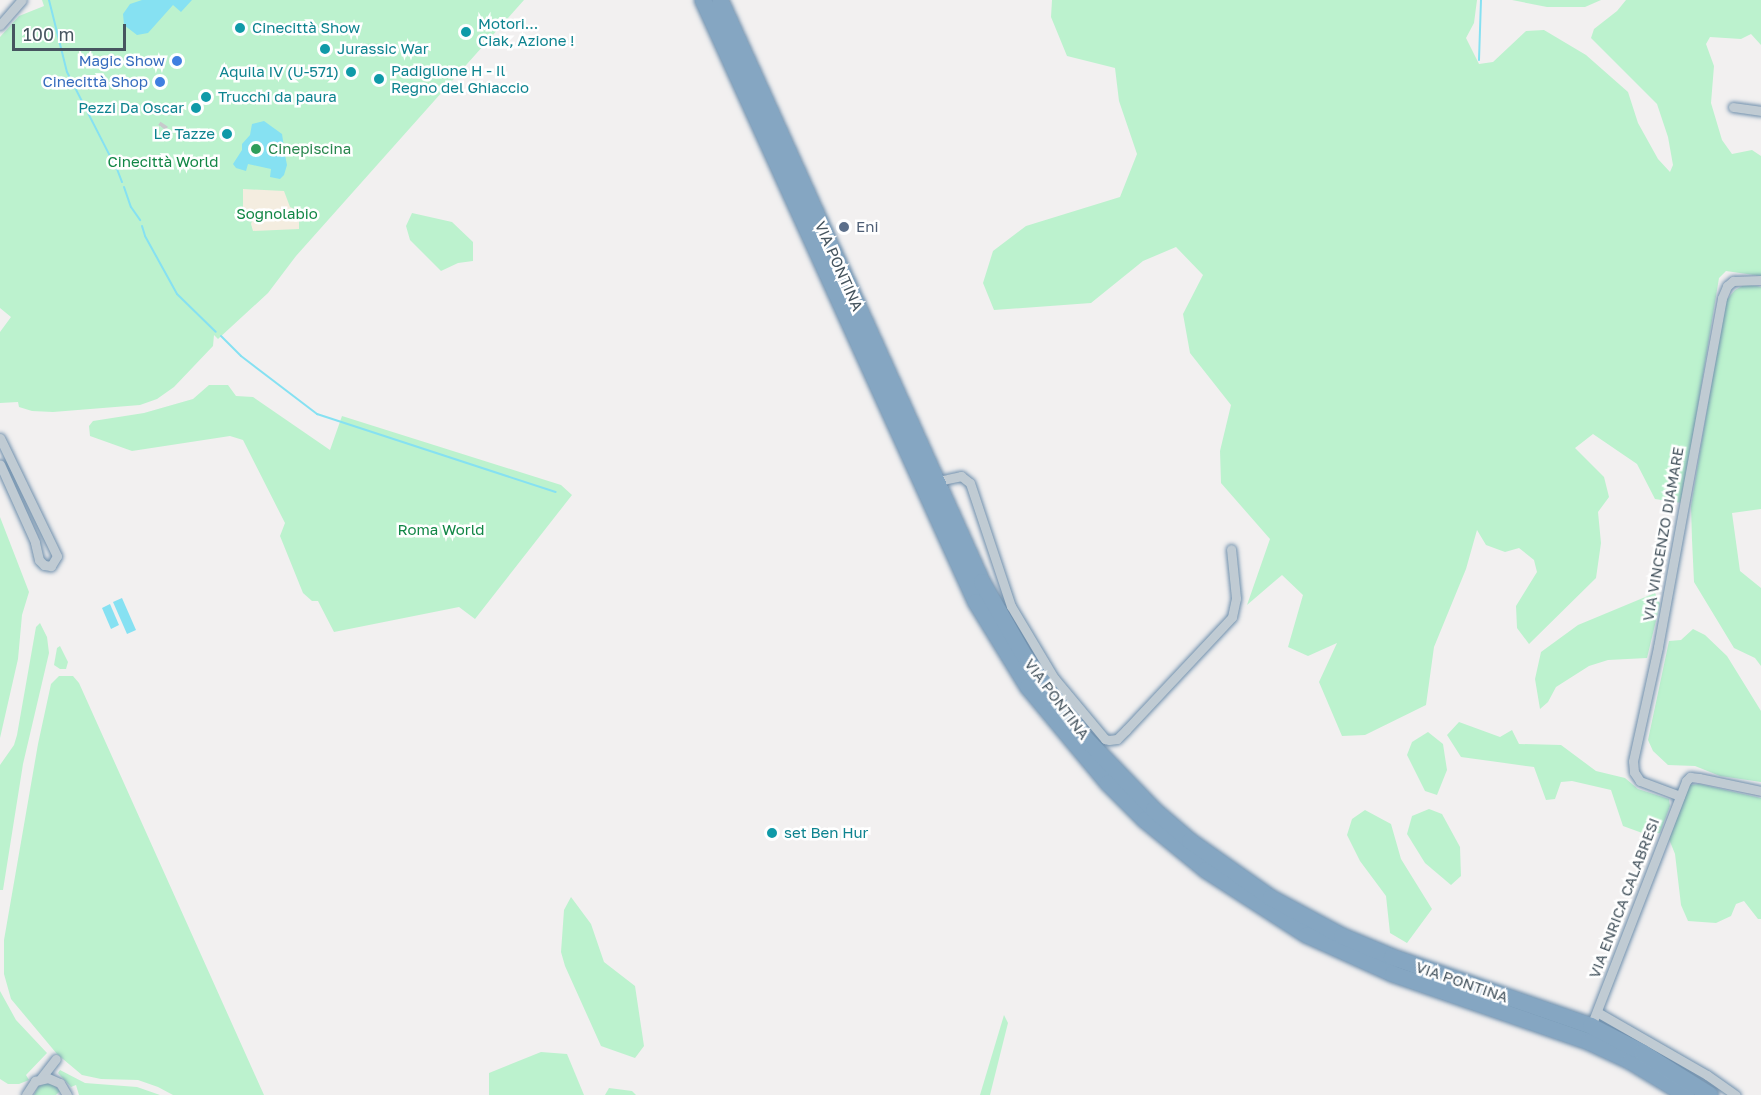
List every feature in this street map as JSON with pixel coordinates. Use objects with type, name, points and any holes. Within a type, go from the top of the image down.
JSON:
[{"type":"highway","points":[[695,0],[739,93],[753,110]]},
{"type":"highway","name":"VIA PONTINA","points":[[703,0],[976,602],[1028,687],[1107,783],[1145,820],[1206,870],[1307,935],[1393,974],[1589,1042],[1630,1061],[1686,1095]]},
{"type":"highway","name":"VIA PONTINA","points":[[720,0],[982,582],[1028,662],[1084,737],[1154,810],[1190,841],[1271,898],[1342,936],[1419,968],[1594,1019],[1710,1095]]},
{"type":"street","points":[[0,25],[22,0]]},
{"type":"street","points":[[1733,107],[1761,111]]},
{"type":"street","name":"VIA VINCENZO DIAMARE","points":[[1680,795],[1640,781],[1634,773],[1633,761],[1658,647],[1722,298],[1727,286],[1733,281],[1761,280]]},
{"type":"street","points":[[0,438],[57,556],[51,566],[44,565],[39,560],[35,542],[0,464]]},
{"type":"street","points":[[938,481],[961,476],[970,483],[1011,606],[1053,678],[1105,739],[1109,740],[1117,738],[1126,730],[1232,617],[1236,598],[1232,549]]},
{"type":"street","points":[[1680,795],[1685,782],[1693,777],[1761,791]]},
{"type":"street","name":"VIA ENRICA CALABRESI","points":[[1594,1019],[1680,795]]},
{"type":"street","name":"VIA PONTINA","points":[[1594,1019],[1707,1075],[1736,1095]]},
{"type":"street","points":[[26,1095],[30,1086],[41,1078],[56,1059]]},
{"type":"street","points":[[41,1078],[54,1079],[60,1083],[67,1095]]},
{"type":"green space","name":"Cinecittà World","points":[[42,0],[524,0],[296,256],[268,293],[218,339],[214,335],[213,346],[174,387],[157,399],[140,405],[53,412],[32,411],[19,407],[18,402],[0,403],[0,332],[11,317],[0,308],[0,37],[19,16],[44,6]]},
{"type":"green space","points":[[1052,0],[1477,0],[1474,23],[1466,38],[1479,64],[1493,62],[1526,31],[1544,30],[1586,55],[1628,92],[1638,123],[1658,159],[1670,172],[1673,165],[1668,137],[1657,104],[1591,38],[1594,29],[1617,11],[1626,0],[1761,0],[1761,45],[1751,34],[1741,39],[1710,37],[1706,44],[1714,66],[1711,103],[1722,140],[1732,154],[1752,150],[1761,156],[1761,276],[1726,271],[1719,278],[1682,503],[1655,499],[1637,464],[1593,434],[1575,448],[1604,477],[1609,497],[1598,512],[1601,543],[1596,578],[1529,644],[1517,628],[1516,606],[1537,572],[1534,560],[1519,548],[1505,552],[1486,545],[1477,530],[1466,569],[1434,647],[1426,705],[1365,735],[1342,736],[1319,682],[1337,643],[1308,656],[1288,647],[1303,595],[1282,575],[1247,605],[1270,539],[1221,483],[1220,451],[1231,405],[1190,353],[1183,314],[1203,275],[1176,247],[1143,261],[1091,303],[994,310],[983,283],[993,251],[1026,226],[1120,197],[1137,154],[1119,101],[1115,68],[1067,56],[1051,17]]},
{"type":"green space","points":[[1512,0],[1601,0],[1585,7],[1547,7]]},
{"type":"green space","points":[[412,213],[452,222],[473,242],[473,261],[458,263],[441,271],[410,240],[406,226]]},
{"type":"green space","points":[[1746,284],[1761,287],[1761,509],[1732,513],[1740,571],[1761,588],[1761,666],[1755,658],[1734,648],[1694,582],[1692,540],[1691,506],[1725,302],[1735,290]]},
{"type":"green space","name":"Roma World","points":[[209,385],[228,385],[236,396],[253,397],[330,450],[342,416],[561,485],[572,495],[475,619],[459,607],[334,632],[318,601],[312,601],[303,593],[280,536],[285,523],[243,440],[230,436],[132,451],[90,436],[89,426],[93,421],[144,413],[193,399]]},
{"type":"green space","points":[[0,517],[29,592],[22,615],[18,659],[0,738]]},
{"type":"green space","points":[[1655,593],[1660,604],[1647,658],[1608,660],[1589,666],[1556,687],[1548,702],[1540,709],[1535,679],[1541,652],[1578,625]]},
{"type":"green space","points":[[40,623],[47,637],[49,653],[23,764],[3,890],[0,890],[0,765],[14,745],[17,735],[36,627]]},
{"type":"green space","points":[[1693,629],[1705,635],[1727,656],[1761,711],[1761,782],[1720,776],[1695,766],[1668,765],[1653,751],[1648,740],[1669,641],[1681,640]]},
{"type":"green space","points":[[60,646],[68,662],[66,669],[60,669],[54,665],[57,648]]},
{"type":"green space","points":[[59,676],[73,676],[79,683],[264,1095],[173,1095],[138,1080],[101,1079],[82,1075],[57,1054],[11,999],[4,974],[4,940],[38,744],[51,684]]},
{"type":"green space","points":[[1459,722],[1500,737],[1512,730],[1519,744],[1561,745],[1596,771],[1625,778],[1638,789],[1669,799],[1670,806],[1660,833],[1645,834],[1623,826],[1611,790],[1572,781],[1561,782],[1555,799],[1546,800],[1534,767],[1461,757],[1447,735]]},
{"type":"green space","points":[[1428,732],[1443,744],[1447,770],[1437,795],[1425,791],[1407,755],[1412,742]]},
{"type":"green space","points":[[1699,784],[1761,798],[1761,919],[1758,919],[1744,901],[1736,904],[1731,916],[1716,923],[1688,921],[1681,905],[1675,854],[1669,839],[1689,785]]},
{"type":"green space","points":[[1429,809],[1442,814],[1460,847],[1461,876],[1451,885],[1425,863],[1407,834],[1412,816]]},
{"type":"green space","points":[[1365,810],[1391,824],[1401,859],[1432,909],[1407,943],[1390,933],[1386,896],[1360,861],[1347,835],[1352,819]]},
{"type":"green space","points":[[571,897],[591,924],[604,962],[635,986],[644,1046],[635,1058],[601,1046],[565,966],[561,952],[564,910]]},
{"type":"green space","points":[[0,991],[16,1020],[47,1053],[26,1075],[29,1080],[19,1084],[8,1084],[0,1079]]},
{"type":"green space","points":[[1004,1015],[1008,1023],[990,1095],[980,1095]]},
{"type":"green space","points":[[541,1052],[567,1054],[584,1095],[489,1095],[489,1073]]},
{"type":"green space","points":[[60,1070],[85,1083],[137,1087],[160,1095],[79,1095],[76,1085],[71,1087],[58,1073]]},
{"type":"green space","points":[[51,1083],[60,1091],[56,1095],[34,1095],[38,1087]]},
{"type":"green space","points":[[609,1088],[632,1091],[636,1095],[605,1095]]},
{"type":"sand","points":[[243,189],[284,191],[290,207],[299,211],[299,229],[253,231],[251,224],[255,211],[243,210]]},
{"type":"water","points":[[142,0],[192,0],[181,12],[173,5],[148,33],[137,35],[124,25],[123,14],[130,4]]},
{"type":"water","name":"Cinepiscina","points":[[264,121],[282,134],[284,147],[280,143],[269,150],[270,155],[281,156],[284,150],[287,165],[280,179],[270,177],[271,169],[248,164],[246,171],[236,168],[233,164],[242,150],[242,144],[250,135],[252,124]]},
{"type":"water","points":[[122,598],[136,630],[127,634],[113,602]]},
{"type":"water","points":[[110,604],[119,625],[111,629],[102,608]]},
{"type":"waterway","points":[[49,0],[67,72],[113,162]]},
{"type":"waterway","points":[[1479,60],[1481,0]]},
{"type":"waterway","points":[[117,169],[122,182]]},
{"type":"waterway","points":[[124,187],[131,207],[140,220]]},
{"type":"waterway","points":[[142,226],[145,236],[177,294],[216,332]]},
{"type":"waterway","points":[[221,336],[241,356],[317,414],[556,492]]},
{"type":"place","name":"Cinecittà Show","points":[[240,28]]},
{"type":"place","name":"Motori... Ciak, Azione !","points":[[466,32]]},
{"type":"place","name":"Jurassic War","points":[[325,49]]},
{"type":"place","name":"Magic Show","points":[[177,61]]},
{"type":"place","name":"Aquila IV (U-571)","points":[[351,72]]},
{"type":"place","name":"Padiglione H - Il Regno del Ghiaccio","points":[[379,79]]},
{"type":"place","name":"Cinecittà Shop","points":[[160,82]]},
{"type":"place","name":"Trucchi da paura","points":[[206,97]]},
{"type":"place","name":"Pezzi Da Oscar","points":[[196,108]]},
{"type":"place","name":"Le Tazze","points":[[227,134]]},
{"type":"place","name":"Cinepiscina","points":[[256,149]]},
{"type":"place","name":"Eni","points":[[844,227]]},
{"type":"place","name":"set Ben Hur","points":[[772,833]]},
{"type":"park label","name":"Sognolabio","points":[[277,214]]}]
